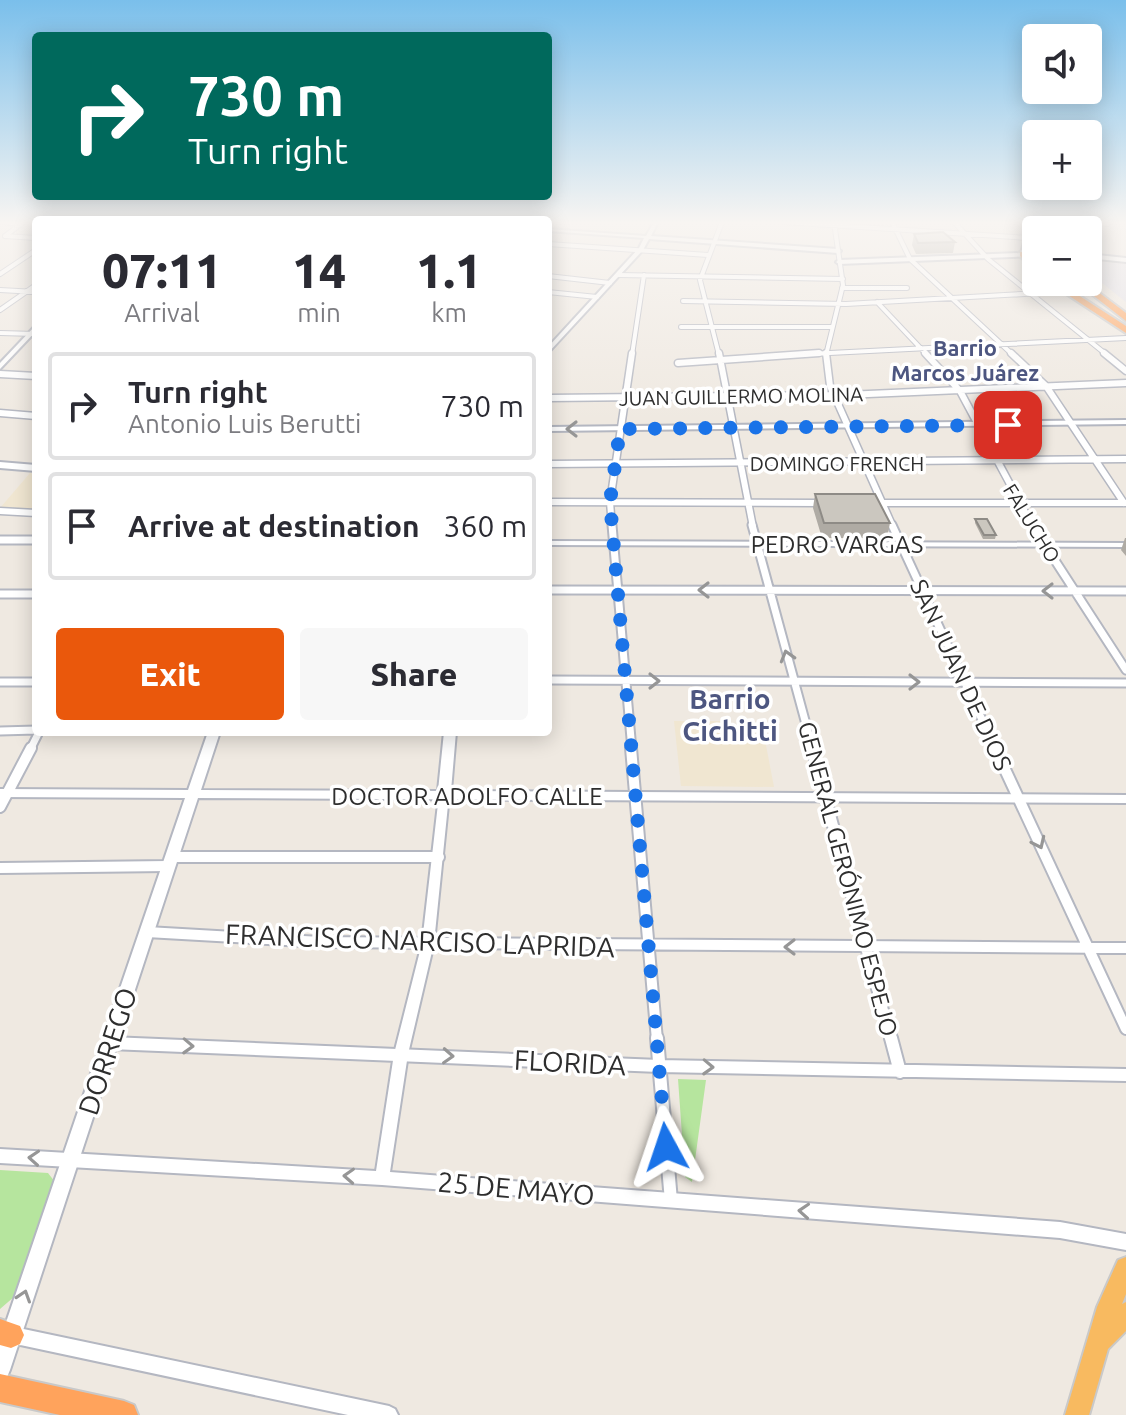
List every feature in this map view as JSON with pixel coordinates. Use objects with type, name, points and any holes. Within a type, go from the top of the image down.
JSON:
[{"type":"highway","points":[[1073,296],[1126,328]]},
{"type":"highway","points":[[1075,296],[1126,328]]},
{"type":"highway","points":[[1092,296],[1126,318]]},
{"type":"highway","points":[[1098,296],[1126,318]]},
{"type":"highway","points":[[1077,1415],[1098,1346],[1122,1296],[1126,1268]]},
{"type":"highway","points":[[0,1388],[124,1415]]},
{"type":"main road","points":[[0,465],[32,468]]},
{"type":"main road","name":"DORREGO","points":[[0,1370],[4,1332],[70,1161],[213,736]]},
{"type":"main road","points":[[444,795],[450,736]]},
{"type":"main road","name":"DOCTOR ADOLFO CALLE","points":[[4,793],[1126,799]]},
{"type":"street","points":[[0,310],[32,288]]},
{"type":"street","points":[[552,342],[605,288]]},
{"type":"street","points":[[642,288],[610,502],[671,1201]]},
{"type":"street","name":"GENERAL GERÓNIMO ESPEJO","points":[[702,288],[730,396],[746,502],[900,1072]]},
{"type":"street","name":"SAN JUAN DE DIOS","points":[[842,288],[825,353],[828,388],[850,428],[901,545],[1126,1029]]},
{"type":"street","points":[[941,288],[1046,386],[1125,503]]},
{"type":"street","points":[[0,290],[32,292]]},
{"type":"street","points":[[552,292],[597,297]]},
{"type":"street","points":[[683,301],[837,304],[1022,294]]},
{"type":"street","points":[[1034,296],[1126,371]]},
{"type":"street","name":"FALUCHO","points":[[877,302],[960,391],[1018,503],[1126,670]]},
{"type":"street","points":[[681,327],[831,327]]},
{"type":"street","points":[[0,333],[32,334]]},
{"type":"street","points":[[0,367],[32,335]]},
{"type":"street","points":[[678,363],[919,347],[1126,338]]},
{"type":"street","points":[[0,374],[32,376]]},
{"type":"street","name":"JUAN GUILLERMO MOLINA","points":[[552,398],[834,395],[1126,383]]},
{"type":"street","points":[[0,413],[32,416]]},
{"type":"street","points":[[552,429],[850,428],[1126,422]]},
{"type":"street","name":"DOMINGO FRENCH","points":[[552,464],[865,464],[1126,459]]},
{"type":"street","points":[[552,502],[824,503]]},
{"type":"street","points":[[867,503],[1125,503]]},
{"type":"street","points":[[0,511],[32,513]]},
{"type":"street","points":[[0,540],[32,540]]},
{"type":"street","name":"PEDRO VARGAS","points":[[552,543],[1126,545]]},
{"type":"street","points":[[552,590],[1126,591]]},
{"type":"street","points":[[0,594],[32,594]]},
{"type":"street","points":[[552,680],[1126,683]]},
{"type":"street","points":[[0,682],[32,682]]},
{"type":"street","points":[[0,731],[32,731]]},
{"type":"street","points":[[0,807],[4,793],[34,736]]},
{"type":"street","points":[[382,1178],[401,1054],[428,943],[444,795]]},
{"type":"street","points":[[0,868],[170,861],[439,857]]},
{"type":"street","name":"FRANCISCO NARCISO LAPRIDA","points":[[147,932],[321,942],[1126,948]]},
{"type":"street","name":"FLORIDA","points":[[110,1043],[659,1066],[1126,1075]]},
{"type":"street","name":"25 DE MAYO","points":[[0,1156],[382,1178],[1060,1230],[1126,1242]]},
{"type":"street","points":[[4,1332],[389,1415]]},
{"type":"shaded area","points":[[1108,288],[1126,288],[1126,302]]},
{"type":"shaded area","points":[[30,473],[32,473],[32,510],[0,508]]},
{"type":"shaded area","points":[[674,721],[720,721],[723,740],[765,740],[774,787],[681,786]]},
{"type":"green space","points":[[678,1079],[706,1080],[692,1182],[685,1177]]},
{"type":"green space","points":[[0,1170],[48,1173],[55,1182],[15,1296],[0,1309]]},
{"type":"building","points":[[815,494],[875,494],[890,523],[824,523]]},
{"type":"building","points":[[975,519],[987,519],[996,535],[984,535]]},
{"type":"district","name":"Barrio Marcos Juárez","points":[[965,360]]},
{"type":"district","name":"Barrio Cichitti","points":[[730,714]]},
{"type":"route","points":[[666,1147],[610,502],[620,429],[1008,425]]}]
